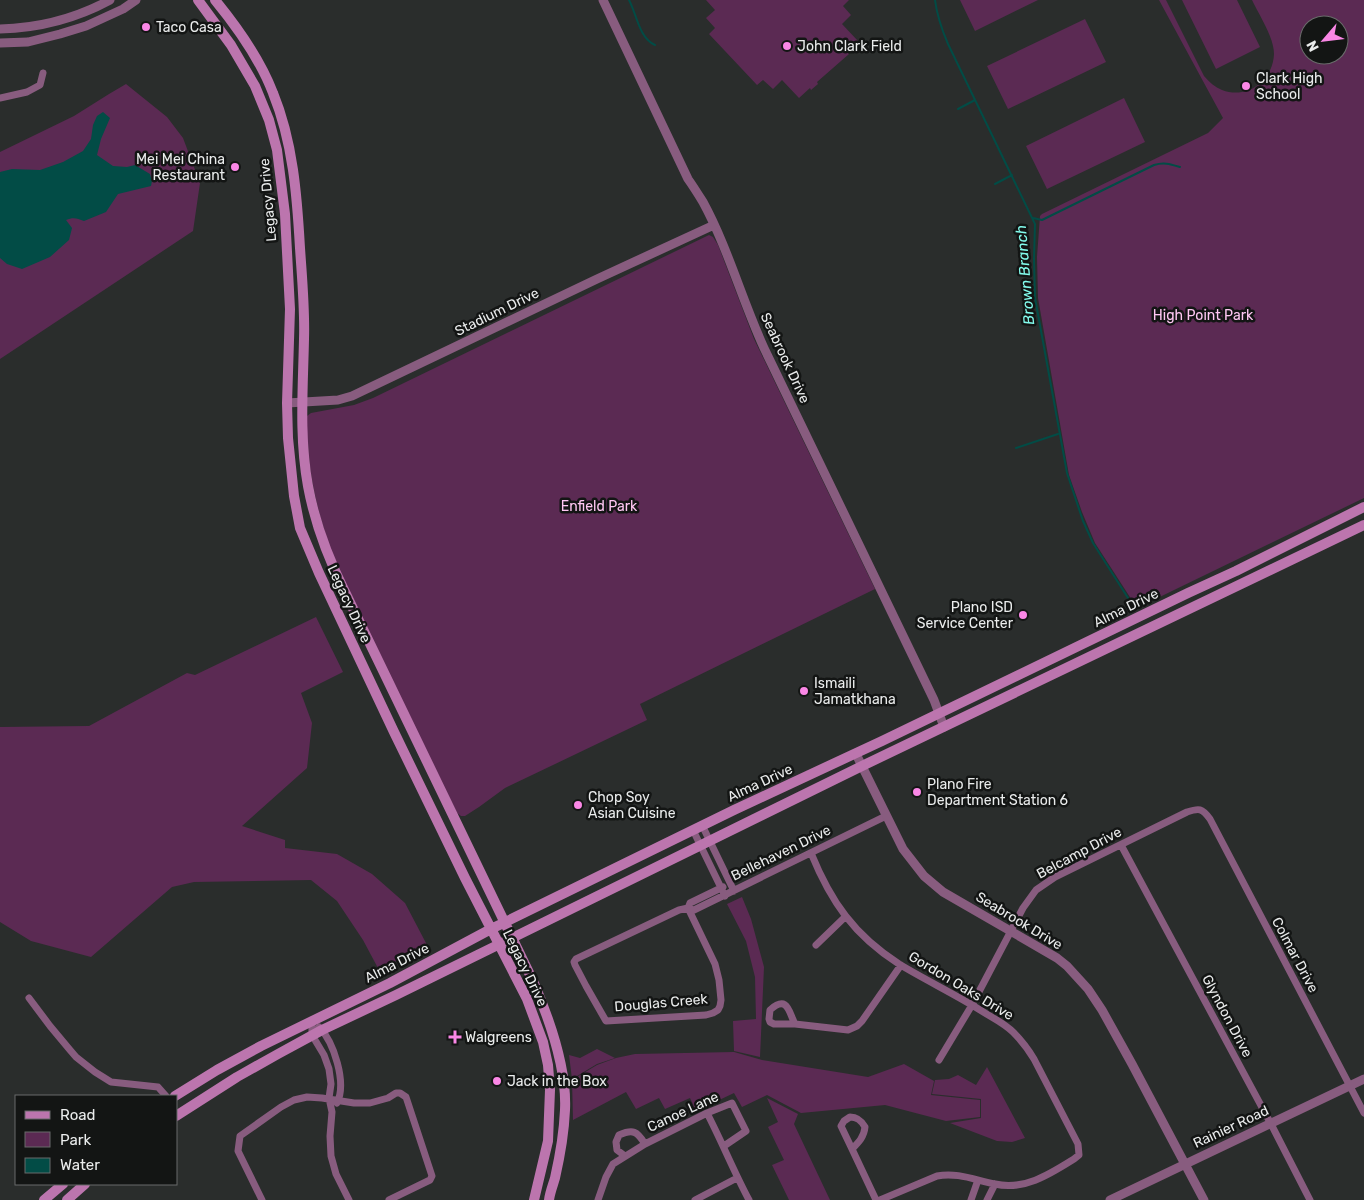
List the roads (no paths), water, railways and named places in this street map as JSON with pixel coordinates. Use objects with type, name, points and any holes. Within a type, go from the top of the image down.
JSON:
[{"type":"main road","name":"Legacy Drive","points":[[198,0],[243,64],[255,86],[269,120],[277,150],[285,214],[290,309],[286,403],[290,461],[300,528],[319,573],[394,732],[498,945],[527,998],[543,1042],[548,1065],[550,1090],[548,1141],[534,1200]]},
{"type":"main road","name":"Legacy Drive","points":[[216,0],[241,34],[266,75],[278,106],[291,153],[298,215],[304,336],[302,447],[316,523],[336,574],[513,938],[546,1010],[552,1031],[560,1064],[565,1108],[555,1179],[549,1200]]},
{"type":"main road","points":[[265,109],[278,106]]},
{"type":"main road","points":[[285,214],[298,215]]},
{"type":"main road","name":"Alma Drive","points":[[177,1095],[216,1070],[491,929],[698,828],[940,714],[1188,592],[1236,571],[1364,507]]},
{"type":"main road","name":"Alma Drive","points":[[178,1112],[322,1030],[862,766],[1364,525]]},
{"type":"main road","points":[[1079,646],[1086,658]]},
{"type":"main road","points":[[394,732],[408,724]]},
{"type":"main road","points":[[442,830],[456,823]]},
{"type":"main road","points":[[619,866],[628,881]]},
{"type":"main road","points":[[390,982],[396,995]]},
{"type":"main road","points":[[548,1065],[560,1064]]},
{"type":"main road","points":[[44,1200],[61,1185]]},
{"type":"main road","points":[[67,1200],[84,1185]]},
{"type":"street","points":[[0,28],[24,28],[48,24],[82,13],[110,0]]},
{"type":"street","points":[[0,43],[28,42],[86,26],[123,9],[136,0]]},
{"type":"street","name":"Seabrook Drive","points":[[603,0],[688,179],[702,201],[724,245],[761,341],[930,692],[944,727]]},
{"type":"street","points":[[82,13],[86,26]]},
{"type":"street","points":[[0,98],[27,92],[40,84],[43,73]]},
{"type":"street","name":"Stadium Drive","points":[[286,403],[338,400],[352,396],[714,225]]},
{"type":"street","name":"Seabrook Drive","points":[[856,754],[906,855],[917,868],[943,892],[1057,958],[1088,989],[1132,1064],[1204,1200]]},
{"type":"street","name":"Belcamp Drive","points":[[939,1060],[972,1005],[1010,930],[1030,898],[1044,884],[1187,812],[1195,809],[1202,810]]},
{"type":"street","name":"Colmar Drive","points":[[1202,810],[1210,819],[1364,1113]]},
{"type":"street","name":"Bellehaven Drive","points":[[606,1020],[574,962],[576,959],[679,910],[688,908],[694,910],[886,816]]},
{"type":"street","points":[[698,828],[724,896]]},
{"type":"street","points":[[705,843],[734,891]]},
{"type":"street","name":"Glyndon Drive","points":[[1121,845],[1310,1200]]},
{"type":"street","name":"Gordon Oaks Drive","points":[[811,853],[826,885],[845,917],[870,942],[901,965],[1006,1026],[1028,1049],[1034,1059],[1078,1144],[1079,1155],[1042,1178],[1018,1185],[995,1184]]},
{"type":"street","name":"Bellehaven Drive","points":[[688,908],[690,903],[730,883]]},
{"type":"street","name":"Douglas Creek","points":[[606,1020],[706,1015],[718,1010],[721,1000],[715,964],[688,908]]},
{"type":"street","points":[[816,945],[845,917]]},
{"type":"street","points":[[795,1024],[848,1030],[853,1028],[862,1021],[901,965]]},
{"type":"street","points":[[30,998],[70,1050],[94,1072],[111,1082],[158,1087],[165,1095]]},
{"type":"street","points":[[312,1020],[322,1030],[332,1047],[339,1066],[339,1100],[332,1112]]},
{"type":"street","points":[[312,1020],[312,1036],[330,1069],[331,1084],[329,1098],[332,1112],[331,1156],[336,1174],[349,1200]]},
{"type":"street","name":"Rainier Road","points":[[1110,1200],[1364,1079]]},
{"type":"street","points":[[262,1200],[238,1151],[240,1136],[294,1100],[307,1097],[370,1102],[400,1093],[406,1097],[432,1176],[430,1180],[389,1200]]},
{"type":"street","name":"Canoe Lane","points":[[598,1200],[610,1167],[613,1164],[645,1144],[732,1103],[746,1131],[724,1146]]},
{"type":"street","points":[[708,1113],[737,1178],[750,1200]]},
{"type":"street","name":"Canoe Lane","points":[[625,1156],[617,1150],[616,1142],[619,1135],[628,1131],[636,1132],[645,1144]]},
{"type":"street","points":[[852,1149],[876,1200]]},
{"type":"street","points":[[880,1200],[937,1176],[950,1174],[995,1184],[987,1200]]},
{"type":"street","points":[[695,1200],[737,1178]]},
{"type":"street","points":[[971,1200],[978,1180]]},
{"type":"water","points":[[103,112],[110,118],[101,139],[97,155],[113,166],[127,167],[135,165],[150,174],[151,186],[118,194],[106,212],[84,221],[75,218],[66,220],[72,228],[69,240],[50,257],[22,269],[7,264],[0,258],[0,172],[12,169],[40,170],[63,162],[83,151],[91,139],[93,125],[97,116]]},
{"type":"waterway","points":[[629,0],[642,32],[655,45]]},
{"type":"waterway","name":"Brown Branch","points":[[935,0],[940,23],[948,44],[1035,224],[1035,298],[1067,473],[1083,521],[1093,543],[1135,609]]},
{"type":"waterway","points":[[958,109],[975,100]]},
{"type":"waterway","points":[[1033,218],[1042,220],[1154,165],[1167,164],[1180,167]]},
{"type":"waterway","points":[[995,184],[1012,175]]},
{"type":"waterway","points":[[1016,448],[1058,434]]},
{"type":"place","name":"Taco Casa","points":[[146,27]]},
{"type":"place","name":"John Clark Field","points":[[787,46]]},
{"type":"place","name":"Clark High School","points":[[1246,86]]},
{"type":"place","name":"Mei Mei China Restaurant","points":[[235,167]]},
{"type":"place","name":"Plano ISD Service Center","points":[[1023,615]]},
{"type":"place","name":"Ismaili Jamatkhana","points":[[804,691]]},
{"type":"place","name":"Plano Fire Department Station 6","points":[[917,792]]},
{"type":"place","name":"Chop Soy Asian Cuisine","points":[[578,805]]},
{"type":"place","name":"Walgreens","points":[[455,1037]]},
{"type":"place","name":"Jack in the Box","points":[[497,1081]]},
{"type":"park label","name":"High Point Park","points":[[1203,315]]},
{"type":"park label","name":"Enfield Park","points":[[599,506]]}]
